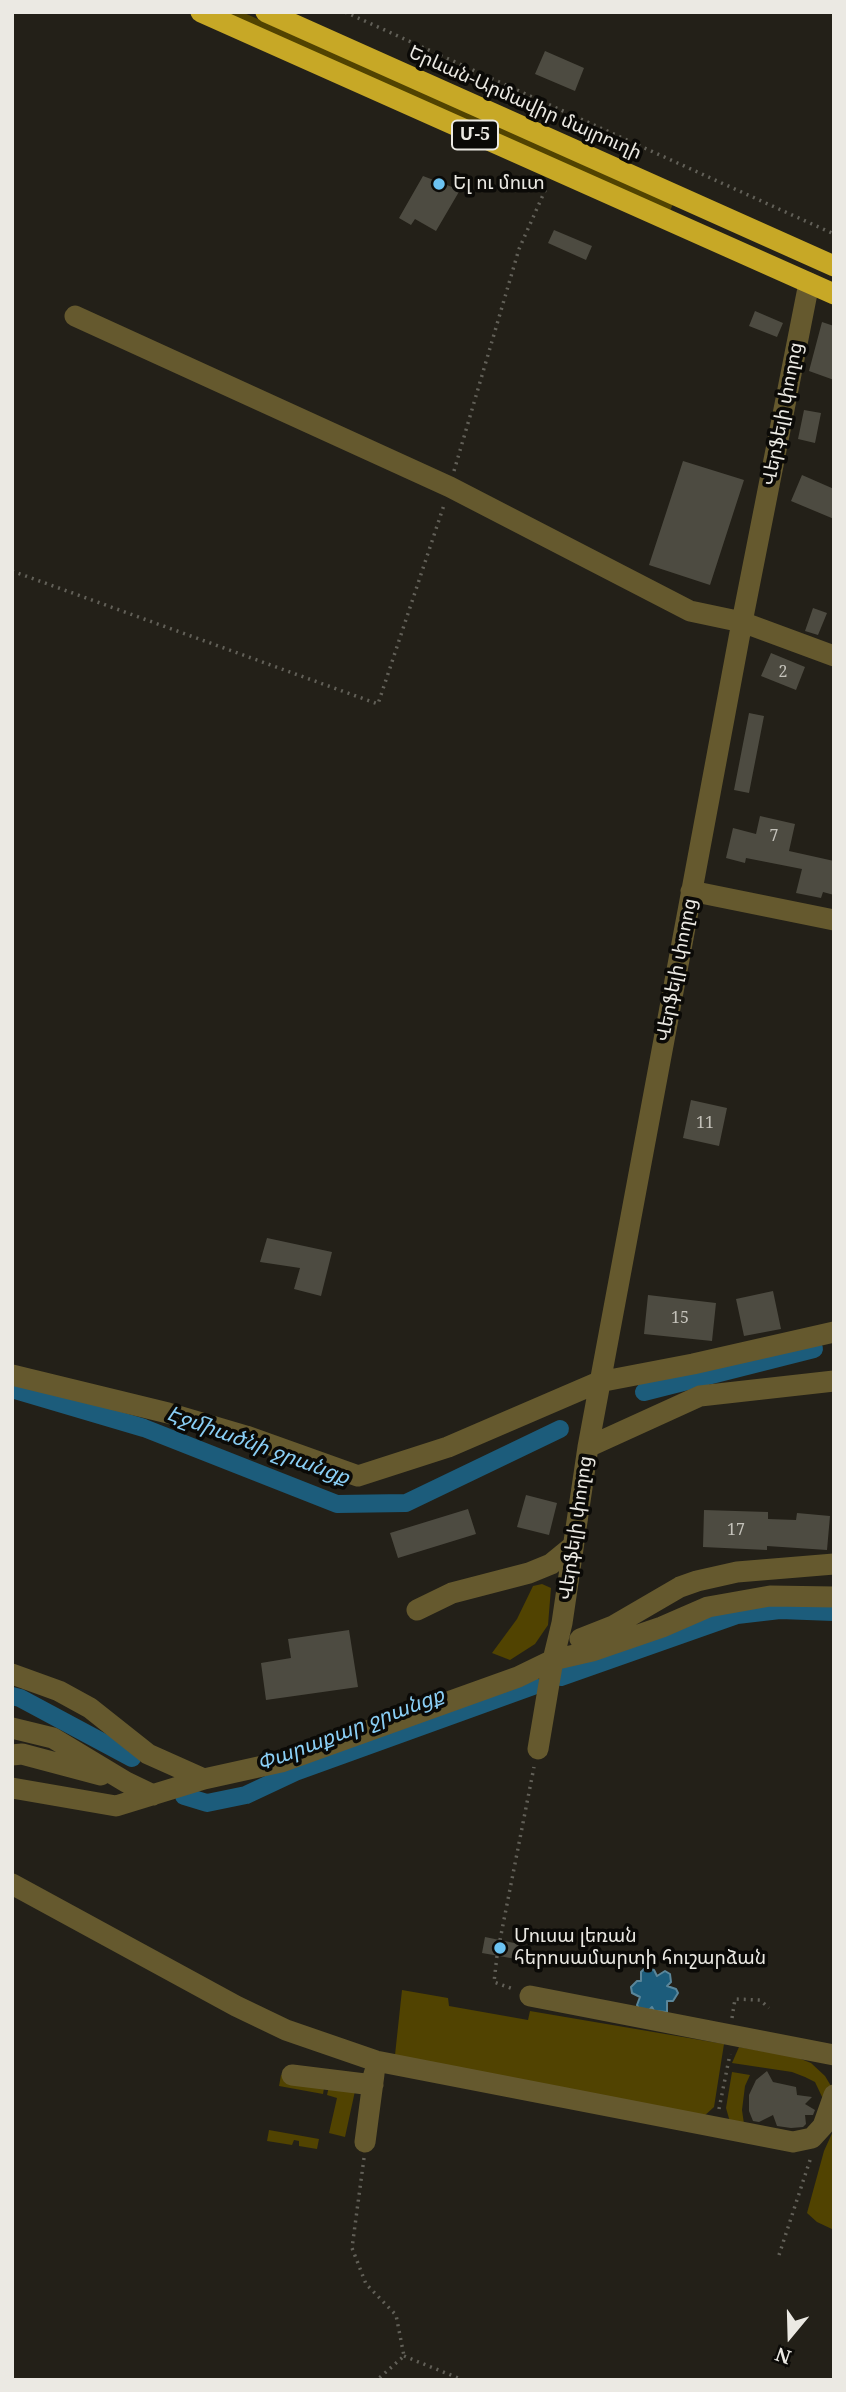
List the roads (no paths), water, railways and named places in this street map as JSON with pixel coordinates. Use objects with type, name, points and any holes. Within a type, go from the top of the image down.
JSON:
[{"type":"highway","name":"Մ-5","points":[[201,12],[834,294]]},
{"type":"highway","name":"Երևան-Արմավիր մայրուղի","points":[[266,12],[834,266]]},
{"type":"highway","points":[[688,229],[699,205]]},
{"type":"street","name":"Վերֆելի փողոց","points":[[538,1749],[562,1623],[600,1382],[742,622],[809,283]]},
{"type":"street","points":[[75,316],[450,487],[691,611],[742,622],[834,656]]},
{"type":"street","points":[[691,891],[834,920]]},
{"type":"street","points":[[12,1375],[168,1413],[246,1436],[358,1476],[448,1447],[600,1382],[679,1370],[834,1332]]},
{"type":"street","points":[[679,1370],[698,1394]]},
{"type":"street","points":[[588,1447],[698,1394],[834,1381]]},
{"type":"street","points":[[417,1610],[452,1593],[529,1573],[551,1563],[573,1546]]},
{"type":"street","points":[[580,1639],[614,1626],[680,1587],[697,1581],[737,1572],[834,1564]]},
{"type":"street","points":[[12,1788],[116,1806],[204,1779],[281,1762],[518,1677],[553,1660],[602,1648],[662,1627],[708,1607],[770,1596],[834,1597]]},
{"type":"street","points":[[562,1623],[580,1639],[602,1648]]},
{"type":"street","points":[[12,1674],[59,1691],[90,1708],[148,1754],[204,1779]]},
{"type":"street","points":[[12,1728],[53,1738],[153,1795]]},
{"type":"street","points":[[12,1755],[22,1754],[126,1782]]},
{"type":"street","points":[[12,1884],[236,2007],[286,2030],[376,2062],[793,2142],[812,2138],[822,2126],[834,2095]]},
{"type":"street","points":[[530,1996],[729,2044],[834,2055]]},
{"type":"street","points":[[365,2142],[376,2062]]},
{"type":"street","points":[[292,2075],[373,2085]]},
{"type":"water","points":[[645,1968],[654,1970],[657,1976],[665,1971],[670,1974],[671,1982],[667,1986],[676,1989],[678,1993],[673,2001],[667,2001],[667,2012],[654,2011],[652,2007],[649,2010],[639,2009],[637,2005],[640,1997],[632,1993],[631,1987],[641,1981],[641,1972]]},
{"type":"waterway","name":"Էջմիածնի ջրանցք","points":[[644,1392],[814,1349]]},
{"type":"waterway","name":"Էջմիածնի ջրանցք","points":[[12,1389],[144,1428],[337,1504],[406,1503],[560,1429]]},
{"type":"waterway","name":"Փարաքար ջրանցք","points":[[561,1677],[737,1615],[780,1610],[834,1612]]},
{"type":"waterway","name":"Փարաքար ջրանցք","points":[[184,1796],[207,1803],[246,1795],[295,1772],[533,1686]]},
{"type":"waterway","name":"Փարաքար ջրանցք","points":[[12,1696],[132,1758]]},
{"type":"place","name":"Ել ու մուտ","points":[[439,184]]},
{"type":"place","name":"Մուսա լեռան հերոսամարտի հուշարձան","points":[[500,1948]]}]
